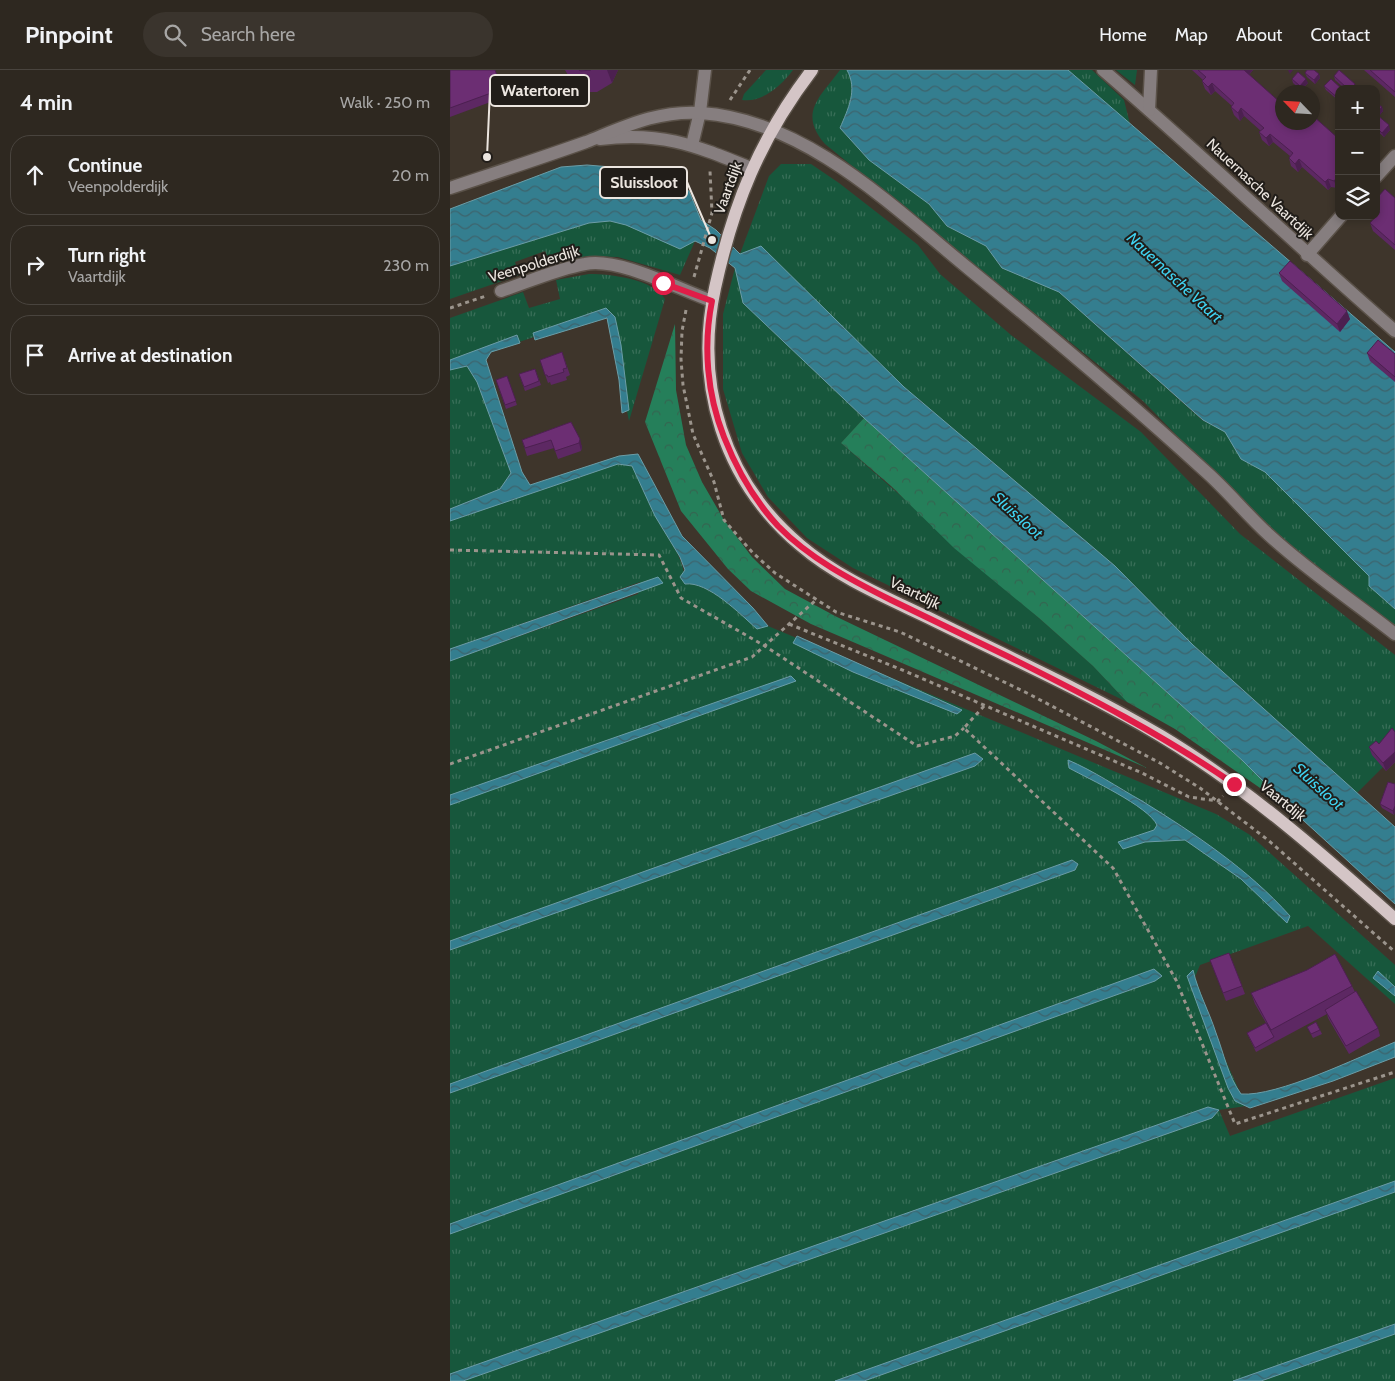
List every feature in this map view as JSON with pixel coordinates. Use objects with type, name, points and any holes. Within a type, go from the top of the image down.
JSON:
[{"type":"main road","name":"Vaartdijk","points":[[812,70],[772,128],[751,168],[720,263],[708,323],[709,383],[717,420],[735,463],[758,503],[802,548],[852,580],[1111,708],[1161,736],[1246,793],[1395,919]]},
{"type":"street","points":[[692,145],[700,112],[705,70]]},
{"type":"street","name":"Nauernasche Vaartdijk","points":[[1103,70],[1307,255],[1395,331]]},
{"type":"street","points":[[1149,110],[1151,70]]},
{"type":"street","points":[[450,188],[588,141],[616,128],[659,115],[700,112],[723,115],[772,128],[821,154],[929,236],[1019,309],[1206,472],[1270,536],[1395,634]]},
{"type":"street","points":[[588,141],[648,136],[692,145],[751,168]]},
{"type":"street","points":[[1378,175],[1395,156]]},
{"type":"street","points":[[1307,255],[1338,220]]},
{"type":"street","name":"Veenpolderdijk","points":[[501,291],[585,264],[605,263],[636,271],[712,301]]},
{"type":"path","points":[[723,115],[734,91],[750,70]]},
{"type":"path","name":"Vaartdijk","points":[[690,293],[711,221]]},
{"type":"path","name":"Veenpolderdijk","points":[[450,308],[501,291]]},
{"type":"path","points":[[450,550],[659,555],[680,598],[765,646],[916,746],[955,736],[984,706]]},
{"type":"path","points":[[450,764],[752,657],[816,600]]},
{"type":"path","points":[[789,624],[1142,772],[1189,797],[1206,799]]},
{"type":"path","points":[[964,728],[1113,868],[1176,980],[1235,1124],[1395,1072]]},
{"type":"green space","points":[[766,70],[793,70],[771,92],[757,99],[742,100],[744,94]]},
{"type":"green space","points":[[840,70],[847,70],[852,85],[852,92],[849,107],[840,128],[869,160],[929,204],[947,226],[986,246],[1002,268],[1059,292],[1202,420],[1225,432],[1241,459],[1265,472],[1369,576],[1370,586],[1395,609],[1395,629],[1286,542],[1245,505],[1143,401],[825,144],[813,123],[813,114],[819,97]]},
{"type":"green space","points":[[1068,70],[1092,70],[1124,100],[1130,124]]},
{"type":"green space","points":[[1116,70],[1137,70],[1135,85]]},
{"type":"green space","points":[[781,164],[811,164],[893,225],[918,245],[940,274],[1011,335],[1141,432],[1240,534],[1395,655],[1395,755],[1357,793],[1193,645],[1115,566],[904,387],[740,254],[769,176]]},
{"type":"green space","points":[[610,221],[695,241],[680,275],[618,257],[588,256],[550,263],[545,251],[515,262],[519,275],[450,299],[450,266],[589,223]]},
{"type":"green space","points":[[735,268],[743,303],[864,418],[841,443],[1093,666],[1127,702],[853,568],[807,538],[768,497],[742,453],[723,389],[723,314]]},
{"type":"green space","points":[[589,274],[608,275],[641,282],[659,292],[665,299],[629,421],[627,411],[629,409],[606,308],[533,333],[534,337],[519,342],[517,335],[450,360],[450,318],[523,292],[529,308],[560,299],[556,280]]},
{"type":"green space","points":[[675,324],[676,390],[686,445],[702,482],[724,520],[752,557],[785,589],[837,617],[1096,741],[1147,768],[811,624],[751,591],[728,569],[681,511],[645,422]]},
{"type":"green space","points":[[467,366],[477,382],[511,473],[500,489],[450,509],[450,370]]},
{"type":"green space","points":[[864,418],[1243,761],[1292,810],[1175,729],[1127,702],[1093,666],[1039,618],[954,548],[891,486],[841,443]]},
{"type":"green space","points":[[618,464],[632,466],[655,515],[679,556],[685,584],[694,584],[723,599],[757,628],[768,626],[1216,814],[1250,835],[1395,965],[1395,1004],[1308,926],[1200,965],[1195,977],[1221,1050],[1246,1106],[1219,1110],[1208,1107],[450,1374],[450,1234],[1155,981],[1154,969],[450,1224],[450,1093],[1075,870],[1078,864],[1072,860],[450,1084],[450,950],[975,766],[983,759],[975,753],[450,941],[450,661],[638,594],[640,582],[450,649],[450,521]]},
{"type":"green space","points":[[1395,1078],[1395,1181],[835,1381],[463,1381],[1212,1118],[1219,1110],[1230,1136]]},
{"type":"green space","points":[[1395,1192],[1395,1324],[1233,1381],[864,1381]]},
{"type":"green space","points":[[1395,1334],[1395,1381],[1261,1381]]},
{"type":"water","name":"Nauernasche Vaart","points":[[847,70],[1068,70],[1395,352],[1395,609],[1369,586],[1369,576],[1265,472],[1241,459],[1225,432],[1203,420],[1059,292],[1002,268],[986,246],[947,226],[929,204],[869,160],[840,128],[849,107],[852,92],[852,85]]},
{"type":"water","points":[[587,165],[611,167],[689,191],[701,220],[716,230],[740,254],[761,246],[904,387],[1115,566],[1193,645],[1395,827],[1395,904],[1292,810],[1243,761],[864,418],[743,303],[735,268],[710,248],[695,241],[680,249],[626,225],[610,221],[589,223],[450,266],[450,209],[561,167]]},
{"type":"water","points":[[606,308],[615,317],[621,345],[629,410],[622,413],[619,380],[607,318],[535,340],[533,333]]},
{"type":"water","points":[[517,335],[520,343],[491,352],[486,360],[522,472],[530,485],[619,456],[638,454],[682,536],[753,608],[768,626],[757,629],[733,607],[713,593],[694,584],[685,584],[680,577],[685,570],[680,557],[655,516],[632,466],[618,464],[450,521],[450,509],[500,489],[511,473],[477,382],[467,366],[450,370],[450,360]]},
{"type":"water","points":[[658,577],[663,583],[450,661],[450,649]]},
{"type":"water","points":[[797,636],[962,710],[957,714],[853,672],[793,643]]},
{"type":"water","points":[[791,676],[796,681],[450,805],[450,795]]},
{"type":"water","points":[[975,753],[983,759],[975,766],[450,950],[450,941]]},
{"type":"water","points":[[1068,760],[1142,801],[1220,853],[1274,899],[1290,916],[1287,923],[1241,879],[1185,840],[1145,842],[1123,849],[1118,842],[1154,830],[1157,825],[1142,810],[1130,802],[1069,768]]},
{"type":"water","points":[[1072,860],[1078,864],[1075,870],[450,1093],[450,1084]]},
{"type":"water","points":[[1154,969],[1162,976],[1155,981],[450,1234],[450,1224]]},
{"type":"water","points":[[1193,970],[1229,1072],[1241,1094],[1256,1093],[1296,1083],[1395,1042],[1395,1057],[1333,1081],[1250,1108],[1235,1101],[1228,1088],[1187,976]]},
{"type":"water","points":[[1378,971],[1395,987],[1395,996],[1373,978]]},
{"type":"water","points":[[1208,1107],[1219,1110],[1212,1118],[463,1381],[450,1381],[450,1374]]},
{"type":"water","points":[[1395,1181],[1395,1192],[864,1381],[835,1381]]},
{"type":"water","points":[[1395,1324],[1395,1334],[1261,1381],[1233,1381]]},
{"type":"building","points":[[450,70],[495,70],[502,89],[450,108]]},
{"type":"building","points":[[1198,70],[1244,70],[1275,98],[1275,130],[1320,130],[1320,122],[1335,135],[1335,180],[1328,179],[1325,182],[1299,159],[1295,164],[1289,158],[1293,153],[1270,134],[1266,138],[1259,132],[1264,128],[1241,108],[1238,113],[1231,107],[1234,103],[1212,83],[1208,87],[1202,81],[1206,77]]},
{"type":"building","points":[[1307,70],[1314,70],[1319,74],[1314,80],[1305,73]]},
{"type":"building","points":[[1339,70],[1355,84],[1344,85],[1334,76]]},
{"type":"building","points":[[1370,70],[1395,70],[1395,92]]},
{"type":"building","points":[[1298,72],[1306,79],[1299,85],[1292,79]]},
{"type":"building","points":[[1331,79],[1338,85],[1335,85],[1335,96],[1324,86]]},
{"type":"building","points":[[1380,117],[1389,125],[1382,133],[1380,131]]},
{"type":"building","points":[[1385,189],[1395,198],[1395,245],[1370,223],[1373,220],[1380,220],[1380,195]]},
{"type":"building","points":[[1290,261],[1347,311],[1337,324],[1279,273]]},
{"type":"building","points":[[1378,340],[1395,354],[1395,377],[1367,353]]},
{"type":"building","points":[[562,352],[567,368],[563,369],[564,372],[548,377],[545,375],[540,360]]},
{"type":"building","points":[[535,369],[539,381],[524,387],[519,374]]},
{"type":"building","points":[[507,376],[516,401],[505,405],[496,380]]},
{"type":"building","points":[[571,422],[580,439],[579,443],[555,451],[551,440],[525,448],[522,440]]},
{"type":"building","points":[[1392,728],[1395,732],[1395,752],[1383,763],[1369,747],[1376,741],[1379,744]]},
{"type":"building","points":[[1388,782],[1395,784],[1395,806],[1393,811],[1380,804]]},
{"type":"building","points":[[1229,953],[1242,986],[1223,993],[1210,960]]},
{"type":"building","points":[[1335,954],[1352,986],[1271,1030],[1251,993],[1307,970]]},
{"type":"building","points":[[1356,991],[1378,1028],[1346,1046],[1325,1010]]},
{"type":"building","points":[[1316,1022],[1320,1030],[1311,1034],[1307,1027]]},
{"type":"building","points":[[1266,1023],[1274,1037],[1255,1048],[1247,1033]]},
{"type":"place","name":"Watertoren","points":[[487,157]]},
{"type":"place","name":"Sluissloot","points":[[712,240]]},
{"type":"route","points":[[663,283],[712,301],[708,323],[707,346],[709,383],[717,420],[735,463],[758,503],[802,548],[852,580],[1111,708],[1161,736],[1234,784]]}]
